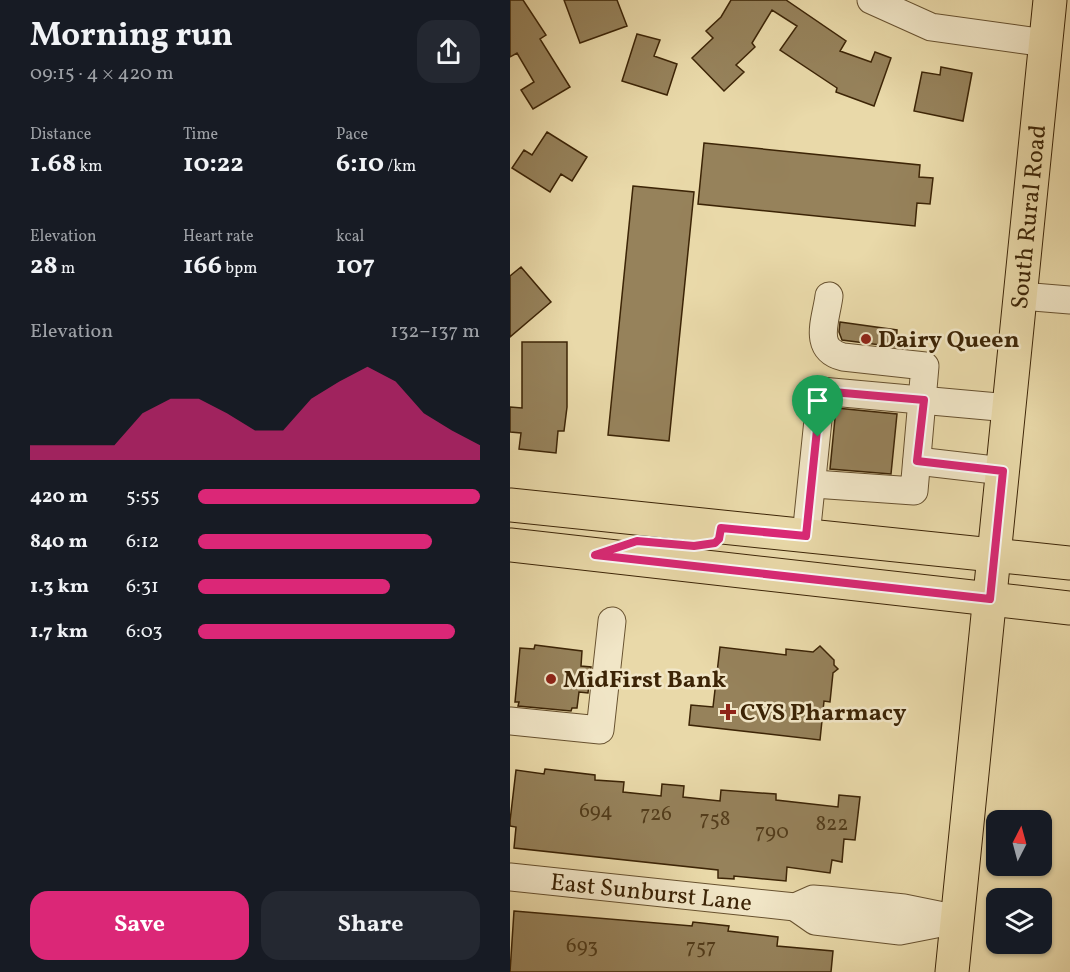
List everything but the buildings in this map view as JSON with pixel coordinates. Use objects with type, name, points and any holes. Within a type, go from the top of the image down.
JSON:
[{"type":"main road","name":"South Rural Road","points":[[952,972],[1050,0]]},
{"type":"main road","points":[[510,505],[1070,563]]},
{"type":"main road","points":[[595,555],[637,541],[707,545],[719,539],[721,528]]},
{"type":"main road","points":[[510,545],[1070,608]]},
{"type":"street","points":[[873,1],[931,27],[1046,43]]},
{"type":"street","points":[[814,484],[914,491],[924,400],[925,366],[831,354],[825,348],[823,339],[829,296]]},
{"type":"street","points":[[1021,296],[1070,300]]},
{"type":"street","points":[[806,536],[814,484],[821,391],[1009,408]]},
{"type":"street","points":[[917,461],[1003,471]]},
{"type":"street","points":[[510,720],[600,730],[612,621]]},
{"type":"street","name":"East Sunburst Lane","points":[[510,877],[795,908],[815,921],[900,931],[958,919]]},
{"type":"place","name":"Dairy Queen","points":[[866,339]]},
{"type":"place","name":"MidFirst Bank","points":[[551,679]]},
{"type":"place","name":"CVS Pharmacy","points":[[728,712]]},
{"type":"route","points":[[821,391],[924,400],[917,461],[1003,471],[990,599],[595,555],[637,541],[707,545],[719,539],[721,528],[806,536],[818,437],[821,391]]}]
